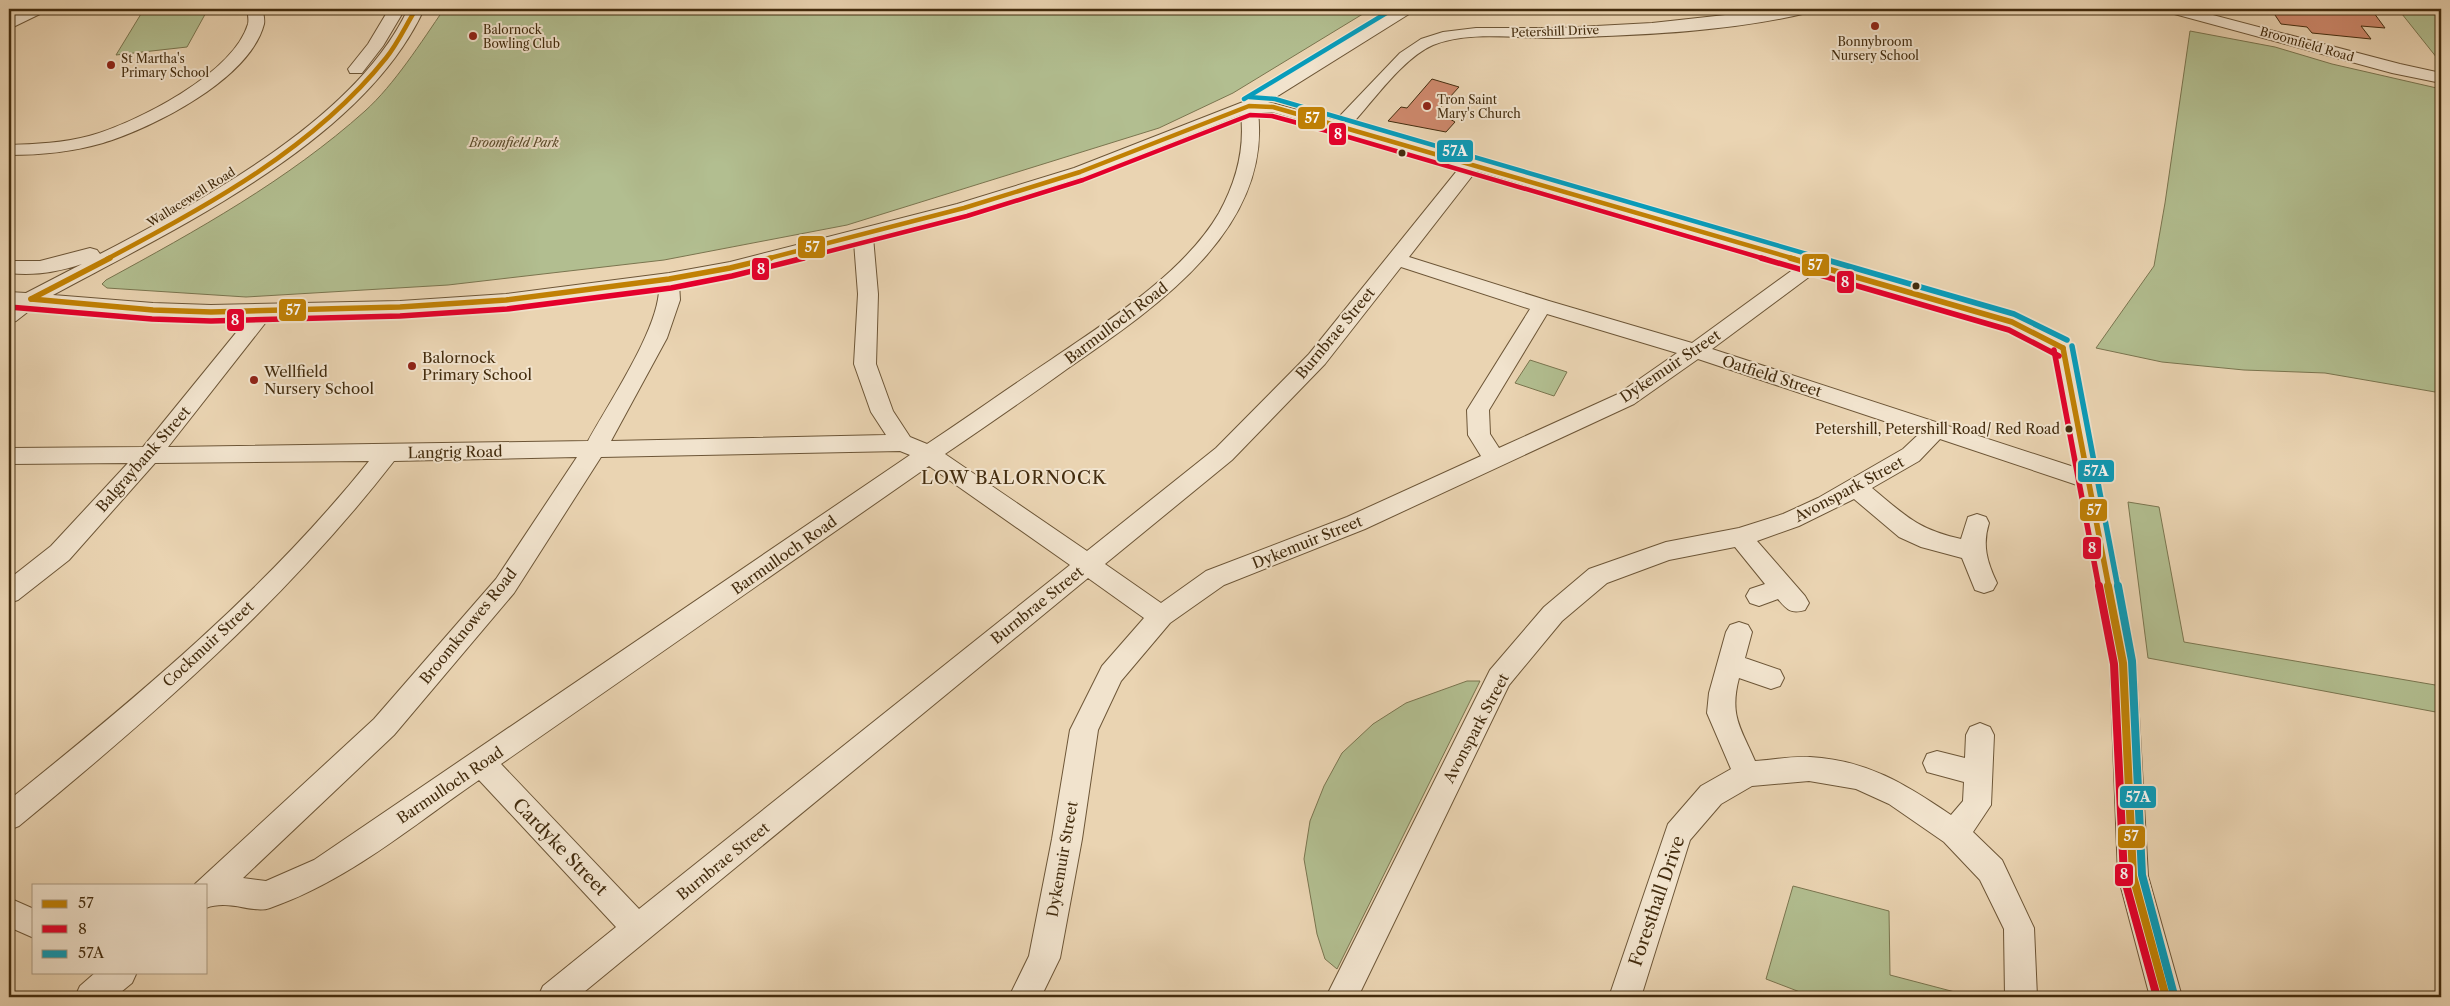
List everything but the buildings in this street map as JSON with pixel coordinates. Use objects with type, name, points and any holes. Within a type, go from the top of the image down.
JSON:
[{"type":"street","points":[[9,24],[38,9]]},
{"type":"street","points":[[9,150],[42,150],[106,137],[156,117],[208,83],[240,53],[256,23],[255,9]]},
{"type":"street","name":"Wallacewell Road","points":[[9,267],[22,269],[57,265],[89,255],[172,211],[247,162],[314,110],[362,62],[397,9]]},
{"type":"street","name":"Wallacewell Road","points":[[57,302],[82,283],[213,212],[309,145],[343,111],[395,47],[410,24],[416,9]]},
{"type":"street","name":"Wallacewell Road","points":[[9,316],[31,299],[196,211],[343,111],[384,77],[405,51],[431,9]]},
{"type":"street","points":[[9,298],[153,310],[264,311],[400,307],[506,300],[669,279],[730,268],[964,208],[1080,172],[1249,106],[1409,9]]},
{"type":"street","name":"Petershill Drive","points":[[1340,126],[1408,54],[1426,42],[1461,34],[1557,33],[1647,27],[1769,16],[1805,9]]},
{"type":"street","name":"Broomfield Road","points":[[2172,9],[2398,69],[2441,78]]},
{"type":"street","points":[[1249,106],[1272,107],[1340,126],[2012,322],[2062,348],[2123,663],[2133,876],[2166,997]]},
{"type":"street","name":"Barmulloch Road","points":[[209,892],[267,895],[325,870],[482,764],[1096,339],[1166,286],[1195,259],[1223,222],[1241,188],[1251,154],[1249,106]]},
{"type":"street","points":[[314,110],[343,111]]},
{"type":"street","name":"Burnbrae Street","points":[[554,997],[1224,454],[1317,359],[1472,164]]},
{"type":"street","points":[[863,235],[868,294],[865,364],[882,412],[902,443],[929,454],[1161,616]]},
{"type":"street","name":"Oatfield Street","points":[[1396,259],[1542,306],[1695,351],[2089,480]]},
{"type":"street","name":"Dykemuir Street","points":[[1025,997],[1044,958],[1067,839],[1084,730],[1110,674],[1161,616],[1216,578],[1356,523],[1626,398],[1695,351],[1812,265]]},
{"type":"street","name":"Broomknowes Road","points":[[209,892],[384,727],[505,586],[594,450],[660,330],[670,300],[669,279]]},
{"type":"street","points":[[1495,460],[1479,435],[1478,410],[1542,306]]},
{"type":"street","name":"Balgraybank Street","points":[[9,593],[60,553],[150,454],[264,311]]},
{"type":"street","name":"Avonspark Street","points":[[1342,997],[1499,678],[1553,614],[1598,576],[1666,551],[1740,537],[1791,520],[1857,488],[1911,455],[1936,430]]},
{"type":"street","name":"Langrig Road","points":[[9,456],[388,453],[902,443]]},
{"type":"street","name":"Cockmuir Street","points":[[9,816],[97,746],[225,631],[326,529],[388,453]]},
{"type":"street","points":[[1857,488],[1908,531],[1930,541],[1974,552]]},
{"type":"street","points":[[1977,523],[1971,538],[1975,565],[1984,583]]},
{"type":"street","points":[[1740,537],[1789,596],[1758,596]]},
{"type":"street","points":[[1739,632],[1722,693],[1721,713],[1746,774]]},
{"type":"street","points":[[1730,664],[1770,678]]},
{"type":"street","points":[[1954,833],[1977,804],[1980,735]]},
{"type":"street","points":[[1937,763],[1978,773]]},
{"type":"street","name":"Cardyke Street","points":[[482,764],[639,930]]},
{"type":"street","name":"Foresthall Drive","points":[[1625,997],[1678,832],[1711,795],[1746,774],[1809,769],[1859,777],[1899,795],[1954,833],[1991,870],[2019,928],[2022,997]]},
{"type":"street","points":[[9,912],[32,923]]},
{"type":"street","points":[[92,997],[119,974]]},
{"type":"green space","points":[[144,9],[208,9],[187,47],[116,55]]},
{"type":"green space","name":"Broomfield Park","points":[[444,9],[1371,9],[1233,93],[1159,128],[847,225],[664,260],[448,285],[246,297],[107,288],[102,284],[240,203],[305,160],[335,136],[365,111],[386,89]]},
{"type":"green space","points":[[2398,9],[2430,9],[2441,22],[2441,63]]},
{"type":"green space","points":[[2190,31],[2275,47],[2332,64],[2441,89],[2441,393],[2325,373],[2244,370],[2162,362],[2096,348],[2154,266]]},
{"type":"green space","points":[[1530,360],[1567,372],[1554,396],[1515,383]]},
{"type":"green space","points":[[2128,502],[2159,507],[2184,642],[2441,686],[2441,713],[2148,658]]},
{"type":"green space","points":[[1467,681],[1480,681],[1337,969],[1325,959],[1317,934],[1304,859],[1310,821],[1324,786],[1342,753],[1373,724],[1406,703]]},
{"type":"green space","points":[[1793,886],[1889,911],[1890,975],[1974,997],[1813,997],[1766,979]]},
{"type":"transit line","name":"57","points":[[31,299],[191,213],[247,179],[300,141],[347,101],[387,57],[416,9]]},
{"type":"transit line","name":"57A","points":[[1244,99],[1393,9]]},
{"type":"transit line","name":"57A","points":[[1249,97],[1275,99],[2014,314],[2067,340]]},
{"type":"transit line","name":"57","points":[[31,299],[153,310],[211,312],[400,307],[506,300],[669,279],[730,268],[964,208],[1080,172],[1249,106],[1273,107],[2012,322],[2063,348]]},
{"type":"transit line","name":"8","points":[[9,307],[152,319],[211,321],[400,316],[507,309],[671,288],[732,276],[967,216],[1083,180],[1250,115],[1272,116],[1338,134],[2009,330],[2059,356]]},
{"type":"transit line","name":"57A","points":[[2072,346],[2132,661],[2142,875],[2174,995]]},
{"type":"transit line","name":"57","points":[[2063,348],[2123,663],[2133,876],[2166,997]]},
{"type":"transit line","name":"8","points":[[2054,350],[2114,664],[2124,877],[2157,997]]},
{"type":"place","name":"Bonnybroom Nursery School","points":[[1875,26]]},
{"type":"place","name":"Balornock Bowling Club","points":[[473,36]]},
{"type":"place","name":"St Martha's Primary School","points":[[111,65]]},
{"type":"place","name":"Tron Saint Mary's Church","points":[[1427,106]]},
{"type":"place","name":"Balornock Primary School","points":[[412,366]]},
{"type":"place","name":"Wellfield Nursery School","points":[[254,380]]},
{"type":"place","name":"Petershill, Petershill Road/ Red Road","points":[[2069,429]]},
{"type":"district","name":"LOW BALORNOCK","points":[[1014,478]]}]
